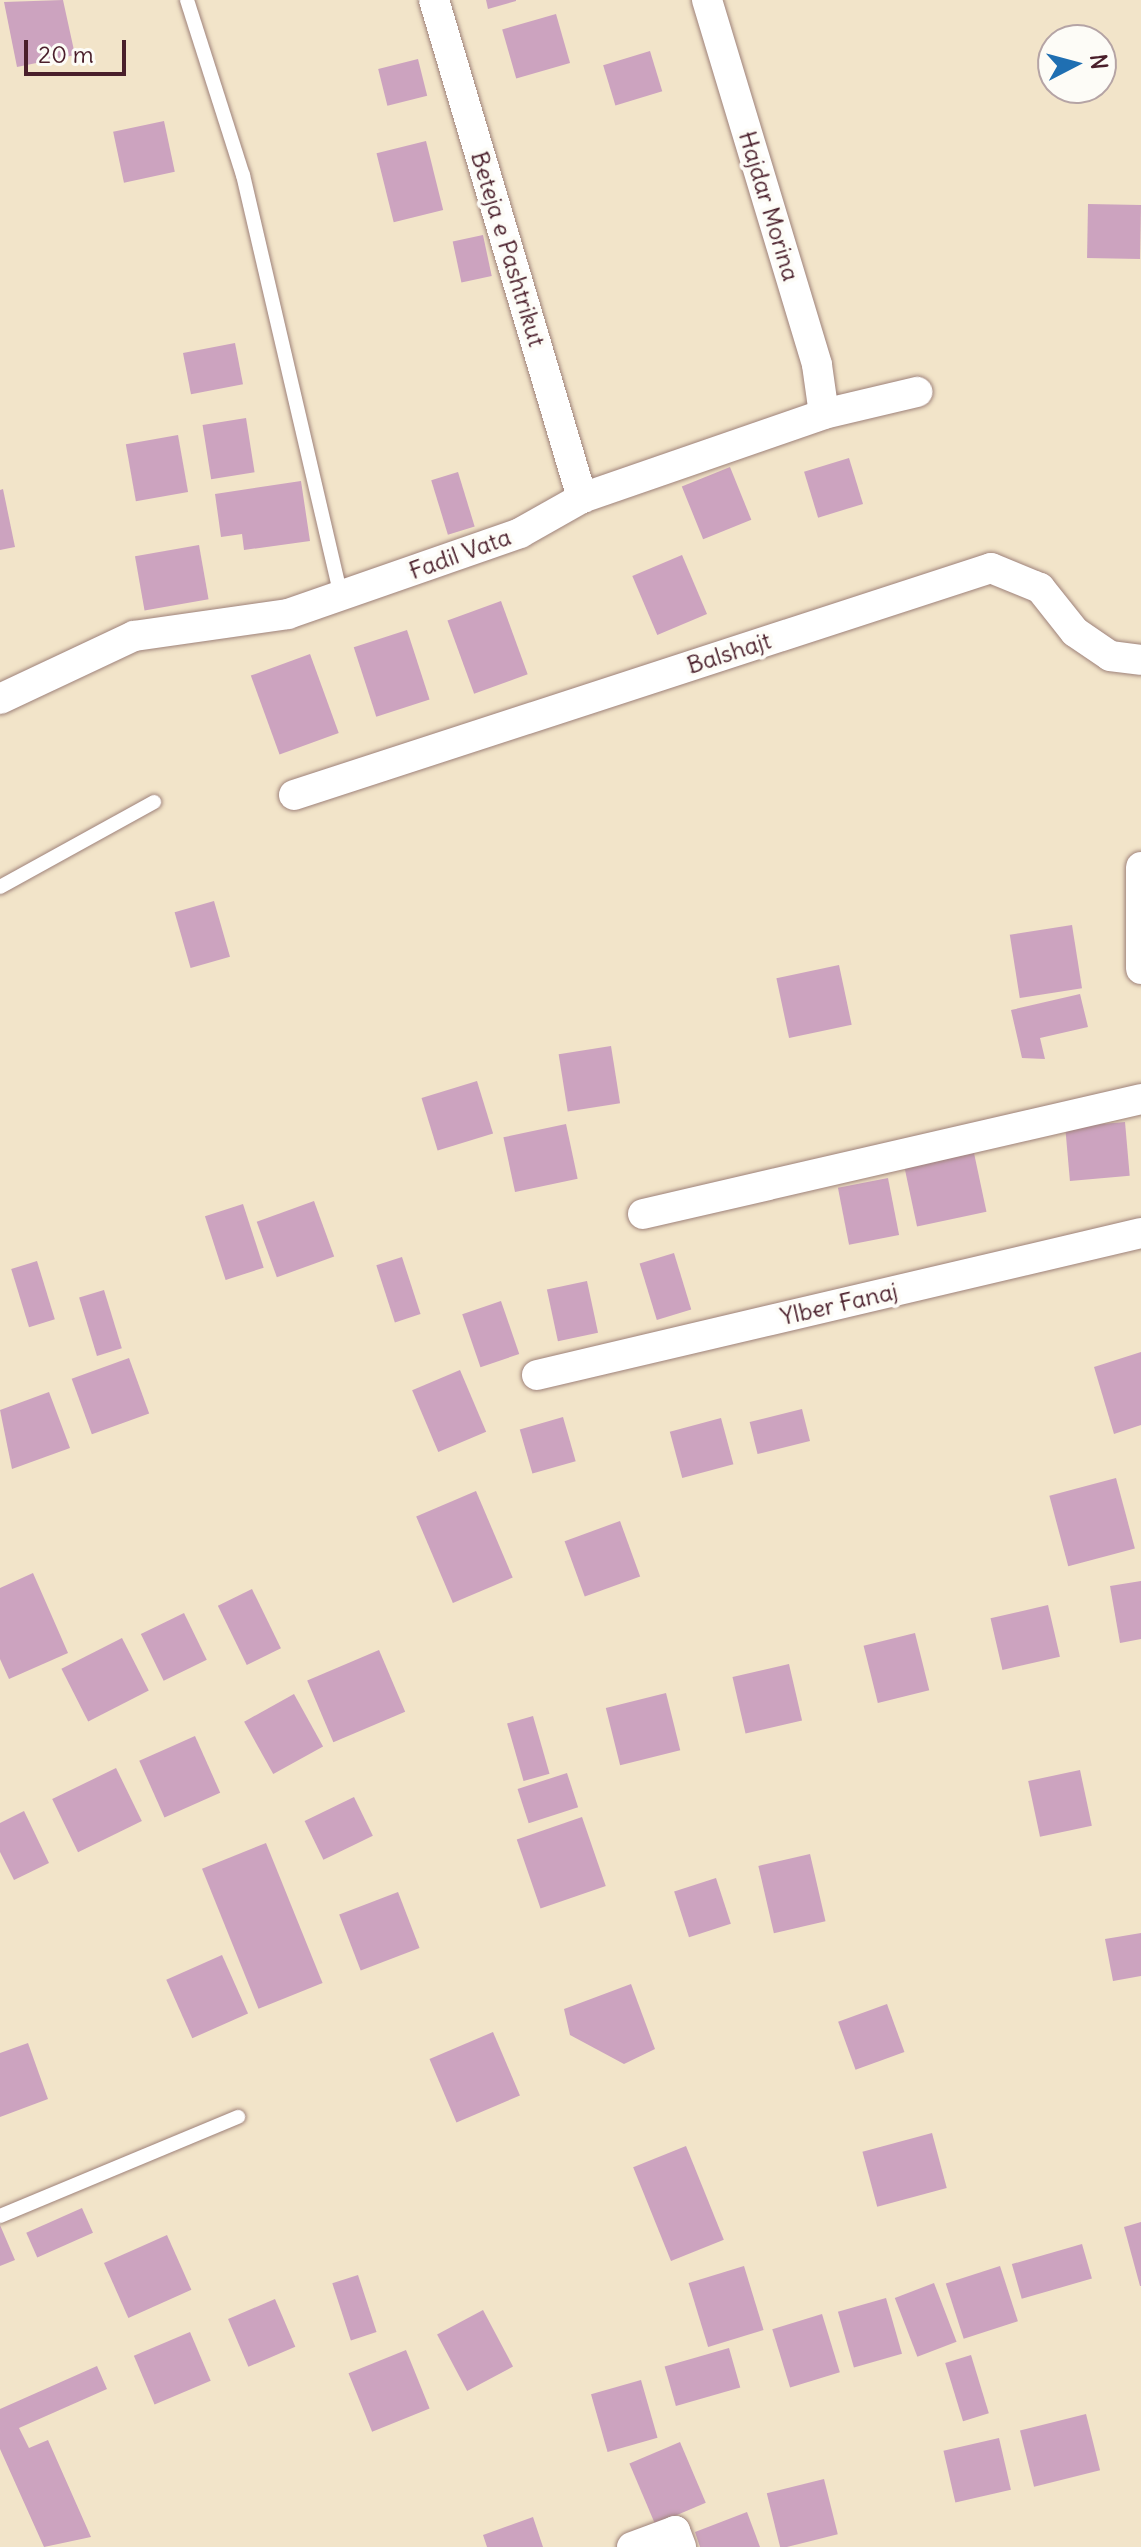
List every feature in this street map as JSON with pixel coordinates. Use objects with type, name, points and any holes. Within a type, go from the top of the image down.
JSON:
[{"type":"street","name":"Beteja e Pashtrikut","points":[[434,0],[582,498]]},
{"type":"street","name":"Hajdar Morina","points":[[707,0],[817,365],[824,414]]},
{"type":"street","name":"Fadil Vata","points":[[0,699],[134,636],[288,614],[520,533],[582,498],[824,414],[917,392]]},
{"type":"street","name":"Balshajt","points":[[294,795],[991,568],[1040,588],[1075,632],[1110,656],[1141,660]]},
{"type":"street","points":[[1141,867],[1141,959]]},
{"type":"street","points":[[643,1214],[1141,1099]]},
{"type":"street","name":"Ylber Fanaj","points":[[537,1375],[1141,1233]]},
{"type":"street","points":[[632,2547],[675,2531],[681,2547]]},
{"type":"lane","points":[[187,0],[243,175],[341,596]]},
{"type":"lane","points":[[0,887],[154,802]]},
{"type":"lane","points":[[0,2216],[238,2117]]},
{"type":"building","points":[[63,0],[75,55],[17,67],[4,2]]},
{"type":"building","points":[[486,0],[516,0],[516,1],[488,9]]},
{"type":"building","points":[[556,14],[570,63],[516,78],[502,29]]},
{"type":"building","points":[[650,51],[662,91],[615,105],[603,65]]},
{"type":"building","points":[[418,59],[427,96],[387,106],[378,69]]},
{"type":"building","points":[[164,121],[175,172],[124,183],[113,132]]},
{"type":"building","points":[[426,141],[443,210],[394,222],[377,153]]},
{"type":"building","points":[[1088,204],[1141,205],[1140,259],[1087,258]]},
{"type":"building","points":[[483,235],[492,276],[461,283],[453,241]]},
{"type":"building","points":[[235,343],[243,384],[191,394],[183,353]]},
{"type":"building","points":[[246,418],[255,472],[211,479],[203,425]]},
{"type":"building","points":[[178,435],[188,492],[136,501],[126,444]]},
{"type":"building","points":[[849,458],[863,504],[818,518],[804,472]]},
{"type":"building","points":[[730,467],[751,520],[703,539],[682,486]]},
{"type":"building","points":[[458,472],[475,527],[448,535],[431,480]]},
{"type":"building","points":[[301,481],[310,541],[244,550],[242,534],[221,537],[215,494]]},
{"type":"building","points":[[3,489],[15,547],[0,550],[0,490]]},
{"type":"building","points":[[199,545],[209,599],[145,610],[135,556]]},
{"type":"building","points":[[682,555],[707,614],[657,635],[632,576]]},
{"type":"building","points":[[501,601],[528,674],[474,694],[447,620]]},
{"type":"building","points":[[407,630],[430,699],[376,717],[354,647]]},
{"type":"building","points":[[310,654],[339,733],[280,754],[251,676]]},
{"type":"building","points":[[214,901],[230,957],[191,968],[175,912]]},
{"type":"building","points":[[1072,925],[1082,988],[1020,998],[1010,935]]},
{"type":"building","points":[[839,965],[852,1025],[789,1038],[776,978]]},
{"type":"building","points":[[1080,994],[1088,1027],[1040,1038],[1045,1059],[1022,1058],[1011,1010]]},
{"type":"building","points":[[611,1046],[620,1103],[568,1112],[559,1054]]},
{"type":"building","points":[[477,1081],[493,1134],[438,1151],[422,1098]]},
{"type":"building","points":[[1125,1122],[1130,1176],[1070,1181],[1065,1127]]},
{"type":"building","points":[[566,1124],[578,1179],[515,1192],[503,1137]]},
{"type":"building","points":[[974,1153],[986,1212],[917,1226],[905,1168]]},
{"type":"building","points":[[888,1178],[899,1235],[849,1245],[838,1188]]},
{"type":"building","points":[[314,1201],[334,1256],[277,1277],[257,1222]]},
{"type":"building","points":[[243,1204],[264,1268],[226,1280],[205,1216]]},
{"type":"building","points":[[674,1253],[691,1309],[657,1320],[640,1264]]},
{"type":"building","points":[[402,1257],[421,1314],[395,1322],[376,1265]]},
{"type":"building","points":[[37,1261],[55,1319],[29,1327],[11,1269]]},
{"type":"building","points":[[587,1281],[598,1333],[558,1341],[547,1290]]},
{"type":"building","points":[[104,1290],[122,1348],[97,1356],[79,1298]]},
{"type":"building","points":[[501,1301],[519,1354],[480,1367],[462,1314]]},
{"type":"building","points":[[1141,1352],[1141,1425],[1114,1434],[1094,1367]]},
{"type":"building","points":[[129,1358],[149,1413],[92,1434],[72,1379]]},
{"type":"building","points":[[460,1370],[486,1432],[438,1452],[412,1390]]},
{"type":"building","points":[[49,1392],[70,1448],[12,1469],[0,1410]]},
{"type":"building","points":[[802,1409],[810,1441],[758,1454],[750,1422]]},
{"type":"building","points":[[563,1417],[576,1461],[532,1474],[520,1429]]},
{"type":"building","points":[[721,1418],[733,1464],[682,1478],[670,1432]]},
{"type":"building","points":[[1116,1478],[1135,1549],[1068,1566],[1049,1496]]},
{"type":"building","points":[[476,1491],[513,1578],[453,1603],[416,1516]]},
{"type":"building","points":[[620,1521],[640,1576],[585,1597],[565,1541]]},
{"type":"building","points":[[33,1573],[68,1653],[9,1679],[0,1659],[0,1588]]},
{"type":"building","points":[[1141,1581],[1141,1639],[1120,1643],[1110,1586]]},
{"type":"building","points":[[252,1589],[281,1648],[247,1665],[218,1606]]},
{"type":"building","points":[[1048,1605],[1060,1657],[1002,1670],[991,1618]]},
{"type":"building","points":[[184,1613],[207,1660],[164,1681],[141,1634]]},
{"type":"building","points":[[915,1633],[929,1690],[878,1703],[864,1646]]},
{"type":"building","points":[[122,1638],[149,1691],[88,1721],[61,1669]]},
{"type":"building","points":[[379,1650],[405,1712],[333,1742],[307,1680]]},
{"type":"building","points":[[789,1664],[802,1721],[746,1734],[732,1677]]},
{"type":"building","points":[[666,1693],[680,1750],[620,1765],[606,1708]]},
{"type":"building","points":[[294,1694],[323,1746],[273,1774],[244,1722]]},
{"type":"building","points":[[533,1716],[550,1774],[524,1781],[507,1723]]},
{"type":"building","points":[[195,1736],[220,1793],[164,1817],[139,1761]]},
{"type":"building","points":[[116,1768],[142,1821],[78,1852],[52,1799]]},
{"type":"building","points":[[1080,1770],[1092,1826],[1040,1837],[1028,1781]]},
{"type":"building","points":[[567,1773],[578,1807],[529,1823],[518,1789]]},
{"type":"building","points":[[354,1797],[373,1836],[323,1860],[305,1821]]},
{"type":"building","points":[[24,1811],[49,1863],[14,1880],[0,1852],[0,1823]]},
{"type":"building","points":[[582,1817],[606,1886],[541,1908],[517,1839]]},
{"type":"building","points":[[266,1843],[323,1983],[259,2009],[202,1869]]},
{"type":"building","points":[[810,1854],[826,1921],[774,1933],[758,1866]]},
{"type":"building","points":[[716,1878],[731,1924],[689,1937],[674,1892]]},
{"type":"building","points":[[398,1892],[420,1948],[361,1971],[339,1915]]},
{"type":"building","points":[[1141,1933],[1141,1976],[1113,1981],[1105,1939]]},
{"type":"building","points":[[222,1955],[248,2013],[192,2038],[166,1980]]},
{"type":"building","points":[[631,1984],[655,2049],[624,2064],[570,2035],[564,2009]]},
{"type":"building","points":[[887,2004],[904,2052],[856,2070],[838,2022]]},
{"type":"building","points":[[493,2032],[520,2096],[456,2122],[429,2059]]},
{"type":"building","points":[[28,2043],[48,2099],[0,2117],[0,2053]]},
{"type":"building","points":[[932,2133],[947,2188],[877,2207],[862,2152]]},
{"type":"building","points":[[686,2146],[724,2240],[671,2261],[633,2167]]},
{"type":"building","points":[[82,2208],[93,2233],[37,2257],[26,2233]]},
{"type":"building","points":[[1141,2222],[1141,2286],[1140,2286],[1124,2227]]},
{"type":"building","points":[[0,2225],[15,2260],[0,2266]]},
{"type":"building","points":[[167,2235],[191,2290],[128,2318],[104,2263]]},
{"type":"building","points":[[1082,2244],[1092,2279],[1022,2299],[1012,2264]]},
{"type":"building","points":[[744,2266],[764,2330],[708,2347],[689,2283]]},
{"type":"building","points":[[1000,2266],[1018,2321],[964,2339],[946,2284]]},
{"type":"building","points":[[358,2275],[377,2332],[351,2340],[332,2283]]},
{"type":"building","points":[[934,2283],[957,2342],[917,2357],[895,2298]]},
{"type":"building","points":[[886,2298],[902,2354],[854,2368],[838,2312]]},
{"type":"building","points":[[275,2299],[295,2347],[248,2367],[228,2319]]},
{"type":"building","points":[[483,2310],[513,2367],[467,2391],[437,2334]]},
{"type":"building","points":[[822,2314],[840,2372],[790,2388],[772,2329]]},
{"type":"building","points":[[190,2332],[211,2381],[155,2405],[134,2356]]},
{"type":"building","points":[[729,2348],[740,2387],[676,2406],[665,2366]]},
{"type":"building","points":[[406,2350],[430,2408],[372,2432],[349,2373]]},
{"type":"building","points":[[971,2355],[989,2413],[963,2421],[945,2363]]},
{"type":"building","points":[[97,2366],[107,2389],[19,2428],[29,2448],[48,2440],[91,2537],[44,2547],[0,2449],[0,2409]]},
{"type":"building","points":[[641,2380],[658,2438],[608,2452],[591,2394]]},
{"type":"building","points":[[1086,2414],[1100,2470],[1034,2487],[1020,2430]]},
{"type":"building","points":[[999,2438],[1011,2490],[955,2502],[943,2451]]},
{"type":"building","points":[[680,2442],[706,2503],[655,2524],[629,2463]]},
{"type":"building","points":[[824,2479],[838,2534],[780,2547],[767,2493]]},
{"type":"building","points":[[747,2512],[760,2547],[700,2547],[695,2532]]},
{"type":"building","points":[[533,2517],[543,2547],[487,2547],[483,2535]]}]
